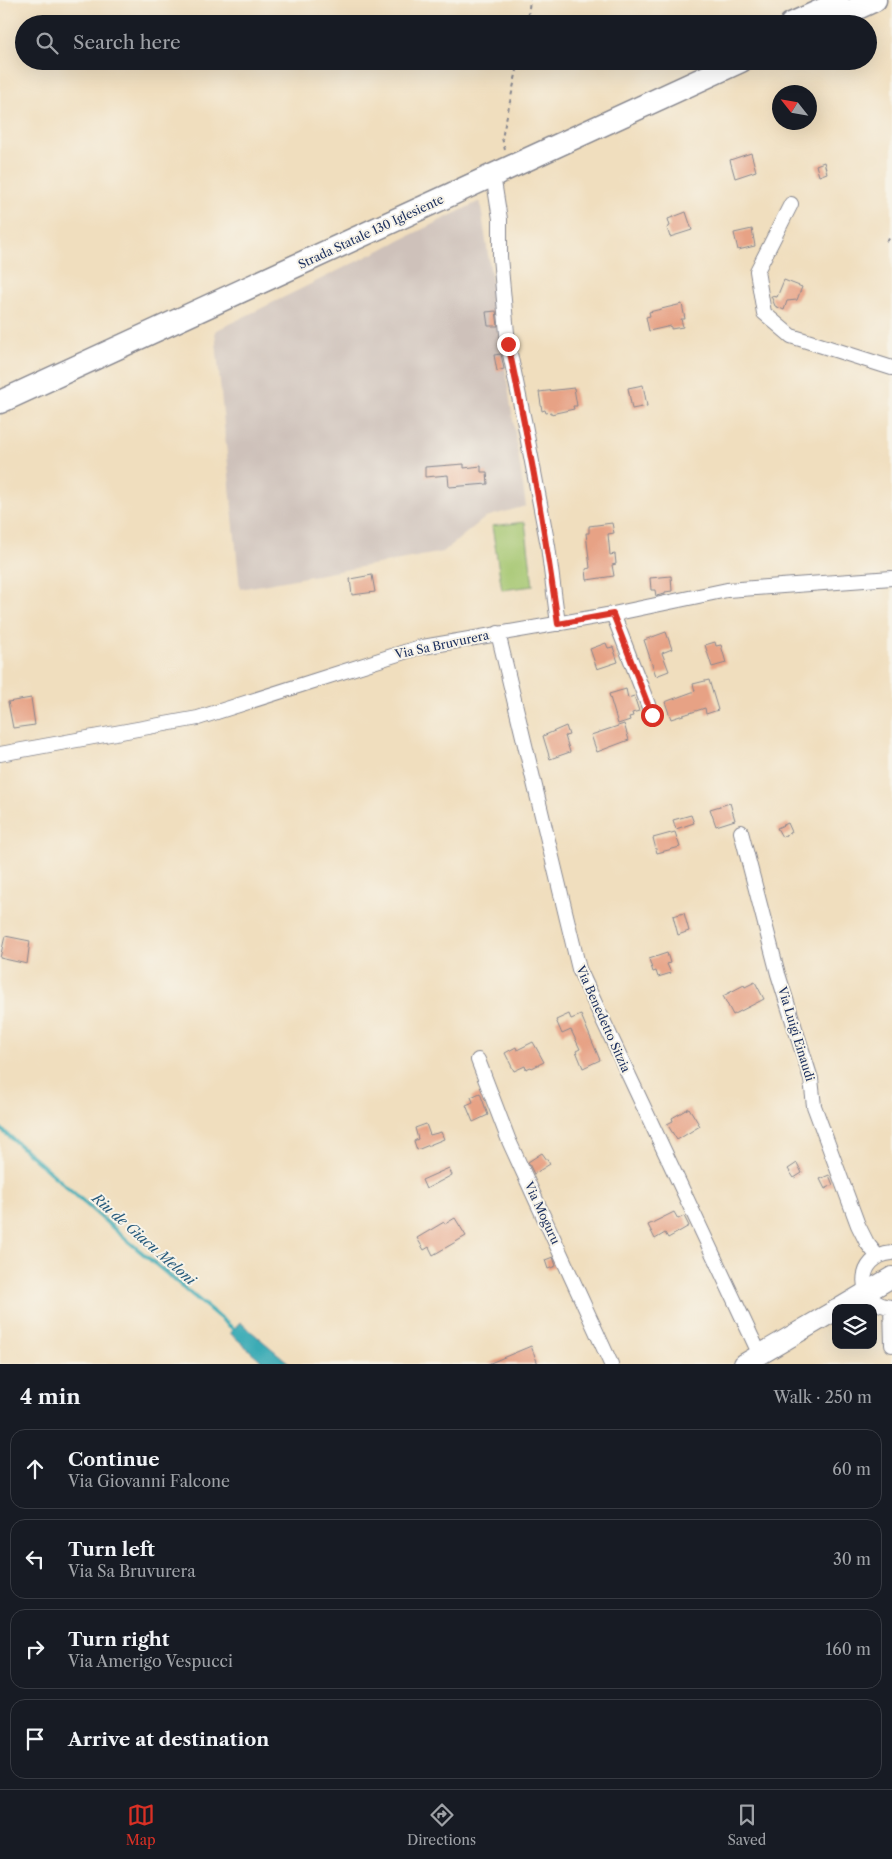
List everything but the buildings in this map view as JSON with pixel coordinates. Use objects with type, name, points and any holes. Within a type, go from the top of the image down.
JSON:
[{"type":"main road","points":[[811,15],[843,0]]},
{"type":"main road","points":[[842,15],[875,0]]},
{"type":"main road","name":"Strada Statale 130 Iglesiente","points":[[0,388],[690,70]]},
{"type":"main road","name":"Strada Statale 130 Iglesiente","points":[[0,402],[721,70]]},
{"type":"main road","points":[[847,1304],[892,1277]]},
{"type":"main road","points":[[752,1359],[832,1312]]},
{"type":"street","points":[[493,175],[500,219],[500,257],[508,344],[526,425],[548,546],[558,624]]},
{"type":"street","points":[[791,204],[757,271],[764,313],[791,336],[892,368]]},
{"type":"street","name":"Via Sa Bruvurera","points":[[0,754],[198,718],[417,648],[613,614],[727,590],[892,578]]},
{"type":"street","points":[[613,614],[652,715]]},
{"type":"street","name":"Via Benedetto Sitzia","points":[[498,633],[579,969],[752,1359]]},
{"type":"street","name":"Via Luigi Einaudi","points":[[741,832],[778,974],[811,1079],[814,1106],[858,1225],[866,1243],[878,1257]]},
{"type":"street","name":"Via Moguru","points":[[478,1060],[508,1141],[610,1364]]},
{"type":"street","points":[[892,1254],[878,1257],[867,1268],[864,1276],[867,1292],[877,1303],[891,1307],[892,1346]]},
{"type":"path","points":[[528,15],[530,0]]},
{"type":"path","points":[[506,155],[502,138],[518,70]]},
{"type":"path","points":[[886,241],[892,237]]},
{"type":"shaded area","points":[[480,201],[526,506],[486,517],[443,552],[240,589],[215,331]]},
{"type":"green space","points":[[525,522],[533,586],[502,590],[492,526]]},
{"type":"water","points":[[240,1322],[290,1364],[265,1364],[230,1333]]},
{"type":"waterway","name":"Riu de Giacu Meloni","points":[[0,1128],[128,1241],[237,1332]]},
{"type":"route","points":[[508,344],[526,425],[548,546],[558,624],[613,614],[652,715]]}]
